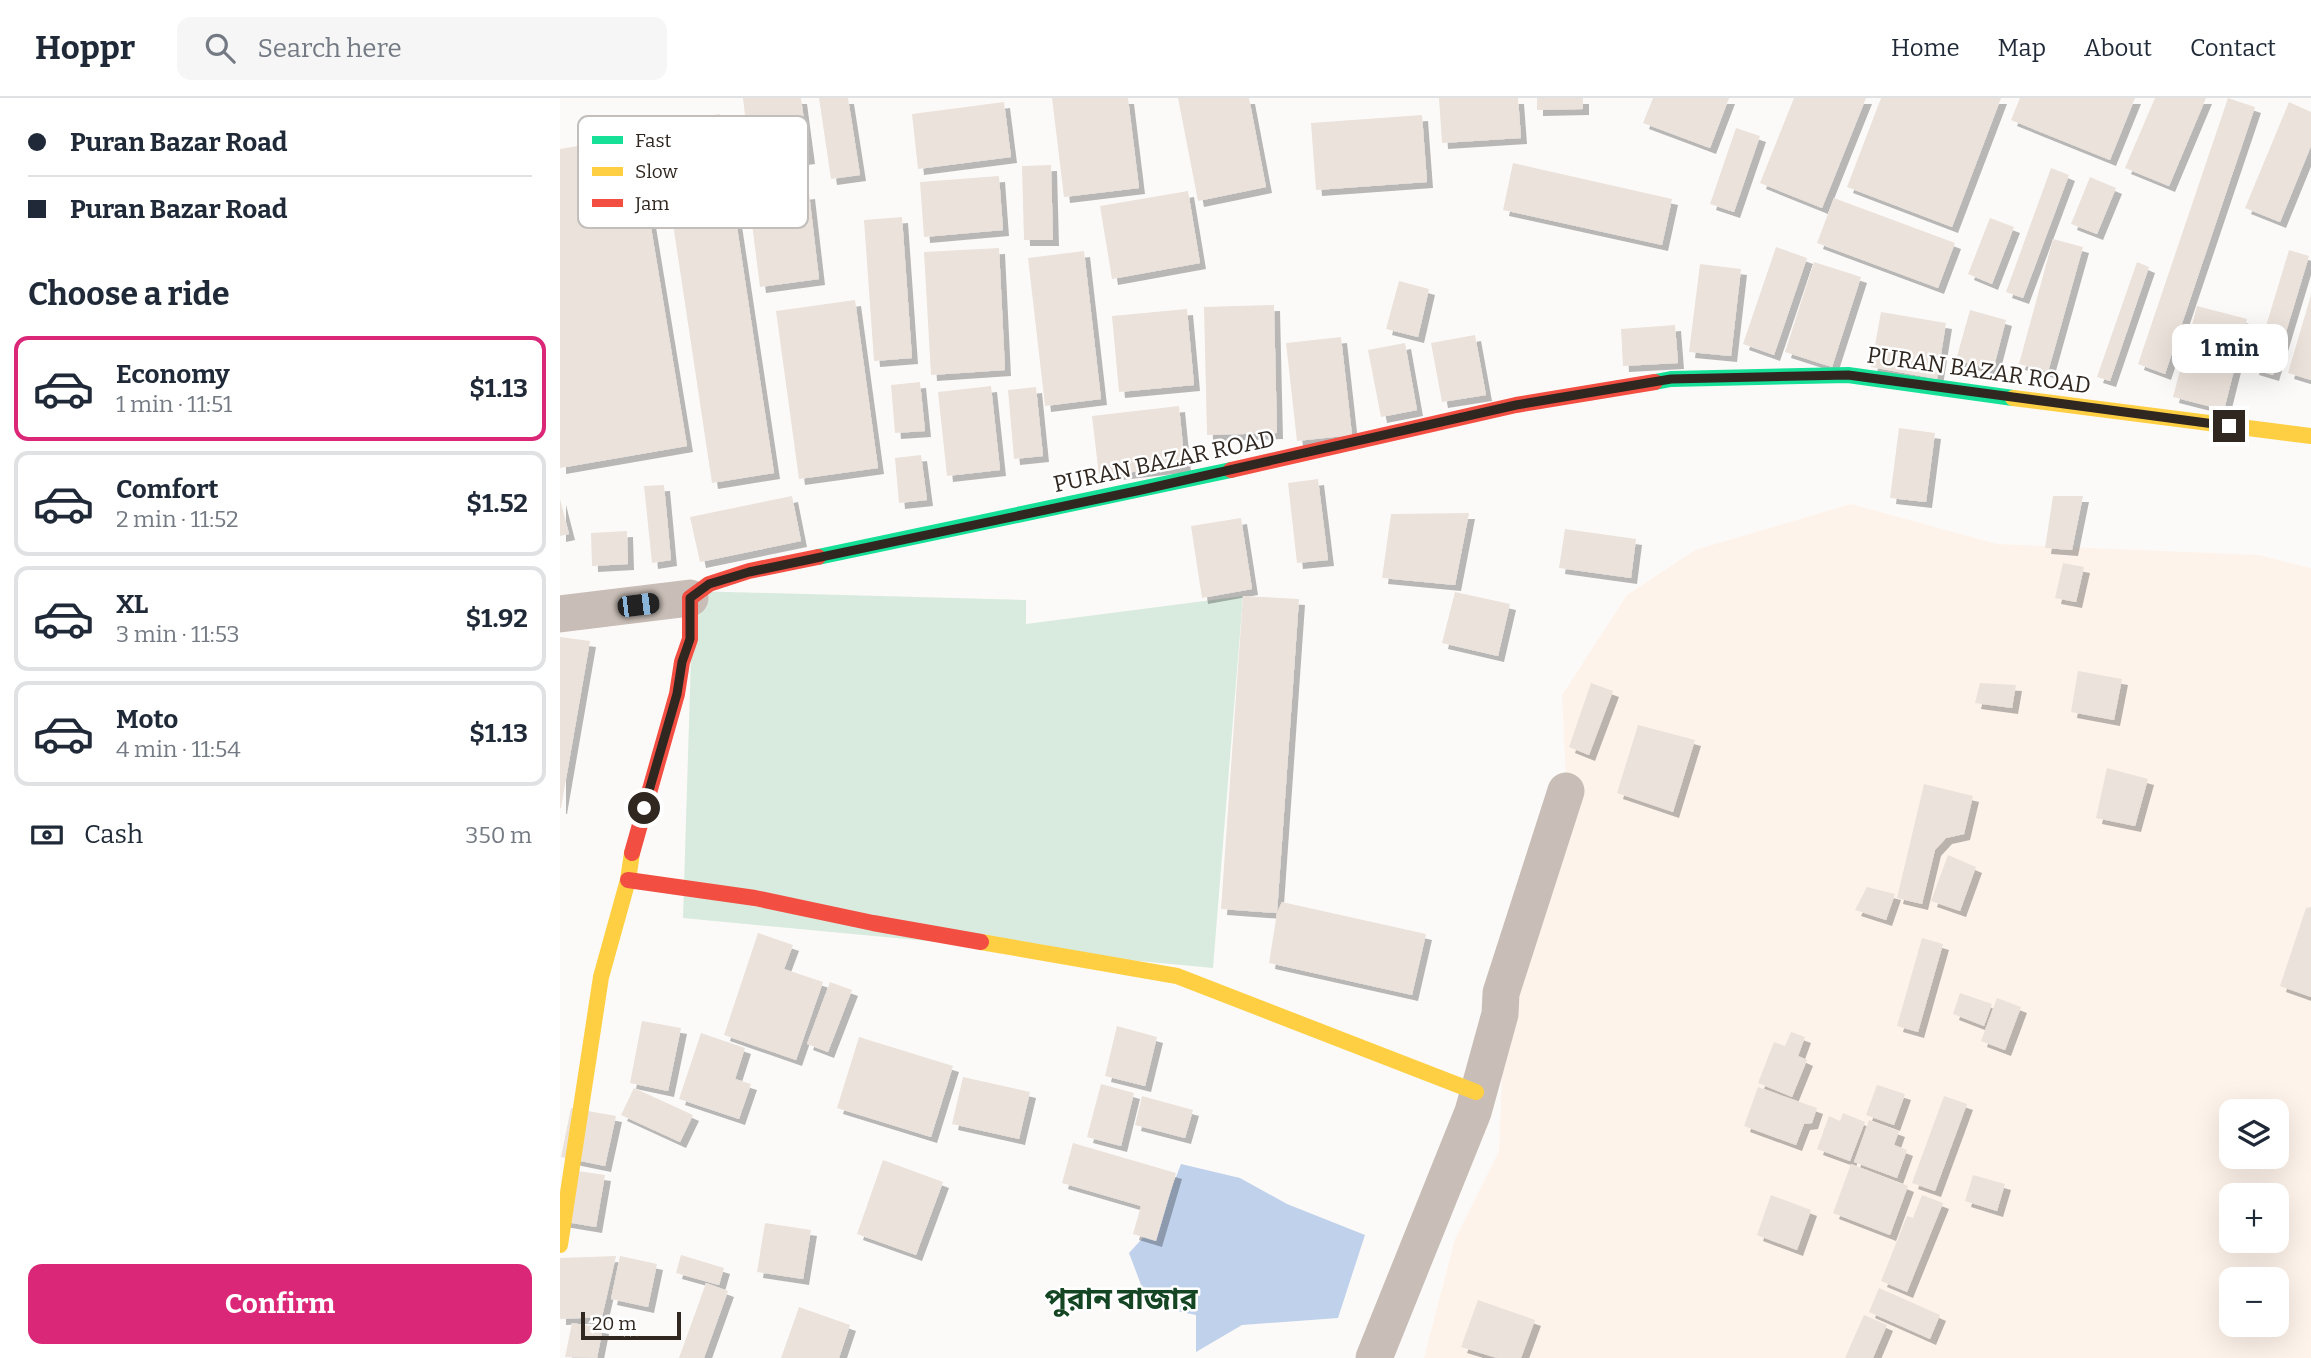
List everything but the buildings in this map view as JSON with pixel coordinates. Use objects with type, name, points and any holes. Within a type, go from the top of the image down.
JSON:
[{"type":"street","name":"PURAN BAZAR ROAD","points":[[690,598],[709,584],[749,572],[1141,490],[1516,405],[1671,379],[1848,375],[2092,410],[2311,436]]},
{"type":"street","points":[[560,614],[690,598],[690,639],[601,978],[560,1245]]},
{"type":"street","points":[[1374,1358],[1472,1112],[1500,1014],[1501,993],[1566,791]]},
{"type":"street","points":[[628,880],[755,898],[873,923],[1177,976],[1476,1092]]},
{"type":"shaded area","points":[[1851,504],[1997,544],[2259,555],[2311,568],[2311,1358],[1424,1358],[1455,1239],[1499,1151],[1505,1003],[1568,825],[1562,695],[1627,595],[1695,550]]},
{"type":"green space","points":[[693,591],[1026,600],[1026,624],[1243,596],[1213,968],[683,918]]},
{"type":"water","points":[[1181,1164],[1240,1178],[1287,1204],[1365,1235],[1338,1318],[1242,1325],[1196,1352],[1196,1315],[1146,1298],[1129,1253],[1160,1219]]},
{"type":"traffic: fast","points":[[1655,382],[1671,379],[1848,375],[2013,398]]},
{"type":"traffic: fast","points":[[818,557],[1231,470]]},
{"type":"traffic: slow","points":[[2013,398],[2311,436]]},
{"type":"traffic: slow","points":[[560,1245],[601,977],[628,880],[632,853]]},
{"type":"traffic: slow","points":[[981,942],[1177,976],[1476,1092]]},
{"type":"traffic: jam","points":[[1231,470],[1516,405],[1655,382]]},
{"type":"traffic: jam","points":[[632,853],[690,639],[690,598],[709,584],[749,571],[818,557]]},
{"type":"traffic: jam","points":[[628,880],[755,898],[981,942]]},
{"type":"district","name":"পুরান বাজার","points":[[1121,1299]]},
{"type":"route","points":[[644,808],[690,639],[690,598],[709,584],[749,572],[1141,490],[1516,405],[1671,379],[1848,375],[2092,410],[2229,426]]}]
